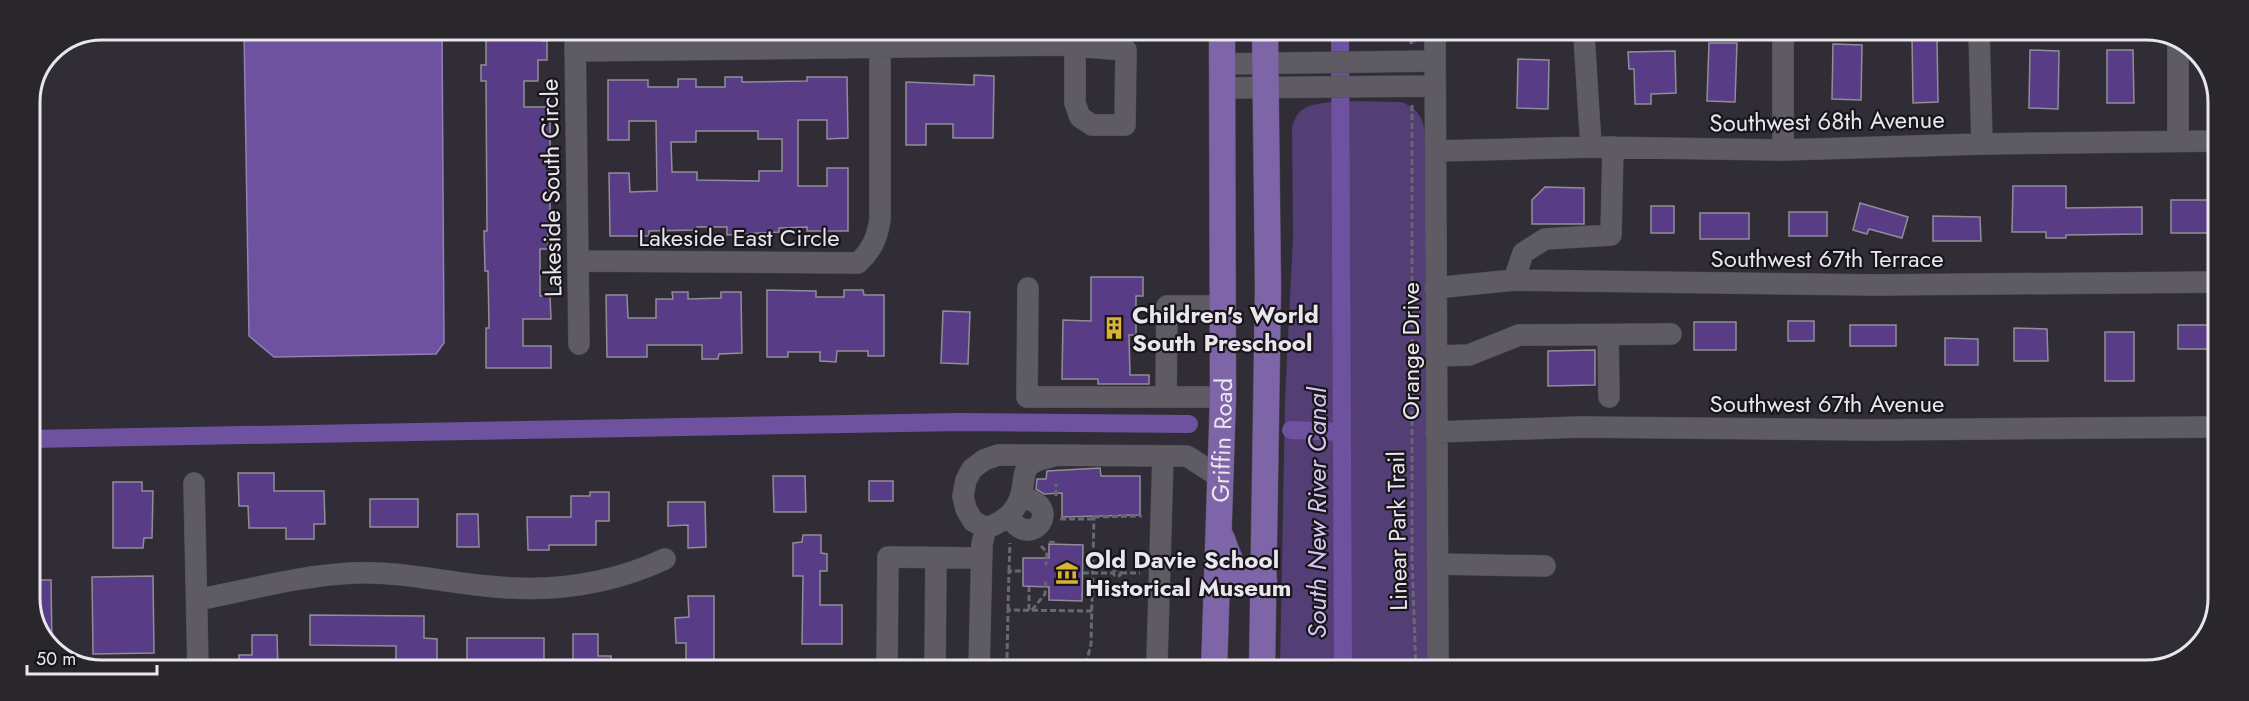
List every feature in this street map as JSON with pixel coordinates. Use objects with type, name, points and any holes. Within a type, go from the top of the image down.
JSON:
[{"type":"main road","name":"Griffin Road","points":[[1214,660],[1223,397],[1222,41]]},
{"type":"main road","name":"Griffin Road","points":[[1262,660],[1268,288],[1265,41]]},
{"type":"main road","points":[[1220,533],[1230,561],[1238,572],[1250,580],[1264,581]]},
{"type":"street","points":[[575,41],[880,47],[1050,45],[1067,41]]},
{"type":"street","name":"Lakeside South Circle","points":[[575,41],[579,344]]},
{"type":"street","name":"Orange Drive","points":[[1435,41],[1438,660]]},
{"type":"street","points":[[1584,41],[1591,147]]},
{"type":"street","points":[[1783,41],[1783,150]]},
{"type":"street","points":[[1978,41],[1982,144]]},
{"type":"street","name":"Lakeside East Circle","points":[[578,261],[858,263],[870,252],[880,220],[880,47]]},
{"type":"street","points":[[2178,49],[2178,141]]},
{"type":"street","points":[[1222,76],[1266,75],[1298,63],[1435,61]]},
{"type":"street","points":[[1266,75],[1298,87],[1408,94],[1436,86]]},
{"type":"street","name":"Southwest 68th Avenue","points":[[1436,151],[1591,147],[1783,150],[2208,141]]},
{"type":"street","points":[[1514,280],[1523,253],[1545,239],[1611,235],[1613,147]]},
{"type":"street","name":"Southwest 67th Terrace","points":[[1436,288],[1514,280],[1875,285],[2208,282]]},
{"type":"street","points":[[1028,288],[1027,397],[1223,397]]},
{"type":"street","points":[[1166,398],[1167,306],[1224,306]]},
{"type":"street","points":[[1436,356],[1469,355],[1519,335],[1671,334]]},
{"type":"street","points":[[1608,335],[1609,397]]},
{"type":"street","name":"Southwest 67th Avenue","points":[[1436,432],[1579,427],[1874,430],[2208,427]]},
{"type":"street","points":[[1058,455],[1033,462],[1027,468],[1023,476],[1021,498],[1009,517],[986,528],[972,521],[963,496],[966,480],[972,469],[984,460],[998,455],[1058,455],[1186,456],[1221,478]]},
{"type":"street","points":[[1157,660],[1163,456]]},
{"type":"street","points":[[194,483],[198,660]]},
{"type":"street","points":[[1009,517],[1018,527],[1029,530],[1039,526],[1042,521],[1042,510],[1039,505],[1034,501],[1021,498]]},
{"type":"street","points":[[980,660],[981,558],[986,528]]},
{"type":"street","points":[[887,660],[888,558],[981,558]]},
{"type":"street","points":[[935,660],[936,558]]},
{"type":"street","points":[[197,600],[299,579],[356,573],[408,576],[510,588],[553,588],[624,576],[665,559]]},
{"type":"street","points":[[1437,564],[1545,566]]},
{"type":"path","name":"Linear Park Trail","points":[[1408,94],[1412,560],[1416,660]]},
{"type":"path","points":[[1056,519],[1151,516]]},
{"type":"path","points":[[1087,660],[1091,644],[1094,517]]},
{"type":"path","points":[[1007,658],[1010,542],[1019,542]]},
{"type":"path","points":[[1038,542],[1047,552],[1046,566]]},
{"type":"path","points":[[1083,573],[1114,573],[1118,577],[1121,573],[1143,573],[1143,566]]},
{"type":"path","points":[[1009,571],[1023,571]]},
{"type":"path","points":[[1030,610],[1045,594],[1046,579]]},
{"type":"path","points":[[1029,586],[1030,610]]},
{"type":"path","points":[[1008,610],[1092,611]]},
{"type":"shaded area","points":[[244,41],[442,41],[444,343],[436,354],[274,357],[249,336]]},
{"type":"shaded area","points":[[1366,101],[1401,102],[1415,110],[1424,128],[1426,144],[1430,660],[1280,660],[1285,399],[1293,238],[1292,127],[1300,112],[1313,105]]},
{"type":"building","points":[[486,41],[547,41],[547,60],[538,60],[538,81],[524,81],[524,107],[550,107],[550,223],[548,223],[548,249],[540,249],[540,296],[550,296],[551,319],[523,319],[523,346],[551,346],[551,368],[486,368],[486,328],[489,328],[488,271],[485,271],[484,231],[487,231],[486,81],[481,81],[481,65],[486,65]]},
{"type":"building","points":[[1912,41],[1937,41],[1938,102],[1913,103]]},
{"type":"building","points":[[1709,43],[1737,43],[1735,102],[1707,101]]},
{"type":"building","points":[[1833,44],[1862,45],[1861,100],[1832,99]]},
{"type":"building","points":[[2030,50],[2059,51],[2058,109],[2029,108]]},
{"type":"building","points":[[2107,50],[2133,50],[2134,103],[2107,103]]},
{"type":"building","points":[[1675,51],[1676,93],[1651,94],[1651,104],[1635,104],[1634,69],[1629,69],[1628,52]]},
{"type":"building","points":[[1518,59],[1549,60],[1548,109],[1517,108]]},
{"type":"building","points":[[974,75],[994,76],[993,138],[953,138],[953,124],[926,124],[926,145],[906,145],[906,82],[974,85]]},
{"type":"building","points":[[725,77],[742,77],[742,82],[807,81],[807,77],[847,77],[848,138],[827,139],[827,120],[798,120],[798,186],[827,186],[827,168],[848,168],[848,231],[807,231],[807,227],[779,228],[779,232],[727,235],[727,227],[697,227],[697,230],[649,231],[649,236],[610,236],[609,173],[629,173],[630,192],[657,191],[656,121],[629,121],[629,140],[608,140],[608,80],[648,80],[648,87],[678,87],[678,79],[696,79],[696,87],[725,87]],"holes":[[[696,131],[758,131],[758,139],[782,139],[782,171],[759,171],[759,181],[697,180],[697,172],[672,172],[671,142],[696,142]]]},
{"type":"building","points":[[2013,186],[2066,186],[2066,208],[2142,207],[2142,234],[2066,235],[2066,238],[2046,238],[2046,232],[2012,232]]},
{"type":"building","points":[[1545,187],[1584,188],[1584,224],[1532,224],[1532,200]]},
{"type":"building","points":[[2171,200],[2208,200],[2208,233],[2171,233]]},
{"type":"building","points":[[1860,203],[1908,217],[1902,238],[1869,229],[1867,234],[1853,230]]},
{"type":"building","points":[[1651,206],[1674,206],[1674,233],[1651,233]]},
{"type":"building","points":[[1789,212],[1827,212],[1827,236],[1789,236]]},
{"type":"building","points":[[1700,213],[1749,213],[1749,239],[1700,239]]},
{"type":"building","points":[[1933,216],[1980,217],[1981,241],[1933,241]]},
{"type":"building","name":"Children's World South Preschool","points":[[1091,277],[1143,277],[1143,296],[1136,296],[1136,335],[1129,335],[1130,375],[1149,375],[1149,384],[1098,384],[1098,379],[1062,379],[1063,320],[1091,321]]},
{"type":"building","points":[[767,290],[816,291],[816,297],[844,297],[844,290],[863,290],[864,295],[884,295],[884,356],[868,356],[868,351],[837,351],[836,362],[820,361],[820,352],[788,352],[788,357],[767,357]]},
{"type":"building","points":[[672,292],[688,292],[688,299],[721,298],[721,292],[741,292],[742,353],[719,354],[718,359],[702,359],[702,345],[647,345],[647,357],[607,357],[606,295],[627,295],[628,318],[656,318],[656,299],[673,299]]},
{"type":"building","points":[[943,311],[970,312],[968,364],[941,363]]},
{"type":"building","points":[[1788,321],[1814,321],[1814,341],[1788,341]]},
{"type":"building","points":[[1694,322],[1736,322],[1736,350],[1694,350]]},
{"type":"building","points":[[1850,325],[1896,325],[1896,346],[1850,346]]},
{"type":"building","points":[[2178,325],[2208,325],[2208,349],[2178,349]]},
{"type":"building","points":[[2014,328],[2047,329],[2048,361],[2014,361]]},
{"type":"building","points":[[2105,332],[2134,332],[2134,381],[2105,381]]},
{"type":"building","points":[[1945,338],[1978,339],[1978,365],[1945,365]]},
{"type":"building","points":[[1595,350],[1595,385],[1548,386],[1548,351]]},
{"type":"building","points":[[1100,468],[1101,476],[1140,476],[1140,515],[1062,517],[1062,493],[1044,494],[1036,489],[1037,479],[1046,479],[1047,471]]},
{"type":"building","points":[[238,473],[274,473],[274,491],[324,491],[325,524],[314,524],[314,539],[286,539],[286,528],[249,528],[248,506],[239,506]]},
{"type":"building","points":[[773,476],[805,476],[806,512],[774,512]]},
{"type":"building","points":[[869,481],[893,481],[893,501],[869,501]]},
{"type":"building","points":[[113,482],[142,482],[142,491],[153,491],[152,538],[144,538],[143,548],[113,548]]},
{"type":"building","points":[[590,492],[609,492],[609,521],[596,521],[596,545],[549,545],[549,550],[528,550],[527,517],[571,517],[571,496],[590,496]]},
{"type":"building","points":[[370,499],[418,499],[418,527],[370,527]]},
{"type":"building","points":[[668,502],[705,502],[706,547],[688,548],[688,525],[668,526]]},
{"type":"building","points":[[457,514],[478,514],[479,547],[457,547]]},
{"type":"building","points":[[803,535],[821,535],[821,553],[827,554],[827,571],[820,571],[820,605],[842,605],[842,644],[802,644],[803,576],[793,576],[793,543],[802,542]]},
{"type":"building","points":[[1049,544],[1083,545],[1082,601],[1049,600],[1049,587],[1023,586],[1023,558],[1049,558]]},
{"type":"building","points":[[153,576],[154,653],[93,654],[92,577]]},
{"type":"building","points":[[41,580],[51,580],[52,634],[45,622],[41,603]]},
{"type":"building","points":[[688,596],[714,596],[714,660],[686,660],[686,643],[676,643],[675,618],[689,617]]},
{"type":"building","points":[[310,615],[424,616],[424,638],[437,639],[437,660],[396,660],[396,646],[310,645]]},
{"type":"building","points":[[573,634],[598,634],[598,656],[611,656],[611,660],[573,660]]},
{"type":"building","points":[[252,635],[277,635],[278,660],[239,660],[239,655],[252,655]]},
{"type":"building","points":[[467,638],[544,638],[544,660],[467,660]]},
{"type":"waterway","name":"South New River Canal","points":[[1340,41],[1343,660]]},
{"type":"waterway","points":[[41,439],[959,422],[1189,424]]},
{"type":"waterway","points":[[1291,430],[1342,432]]},
{"type":"place","name":"Children's World South Preschool","points":[[1114,328]]},
{"type":"place","name":"Old Davie School Historical Museum","points":[[1067,573]]}]
